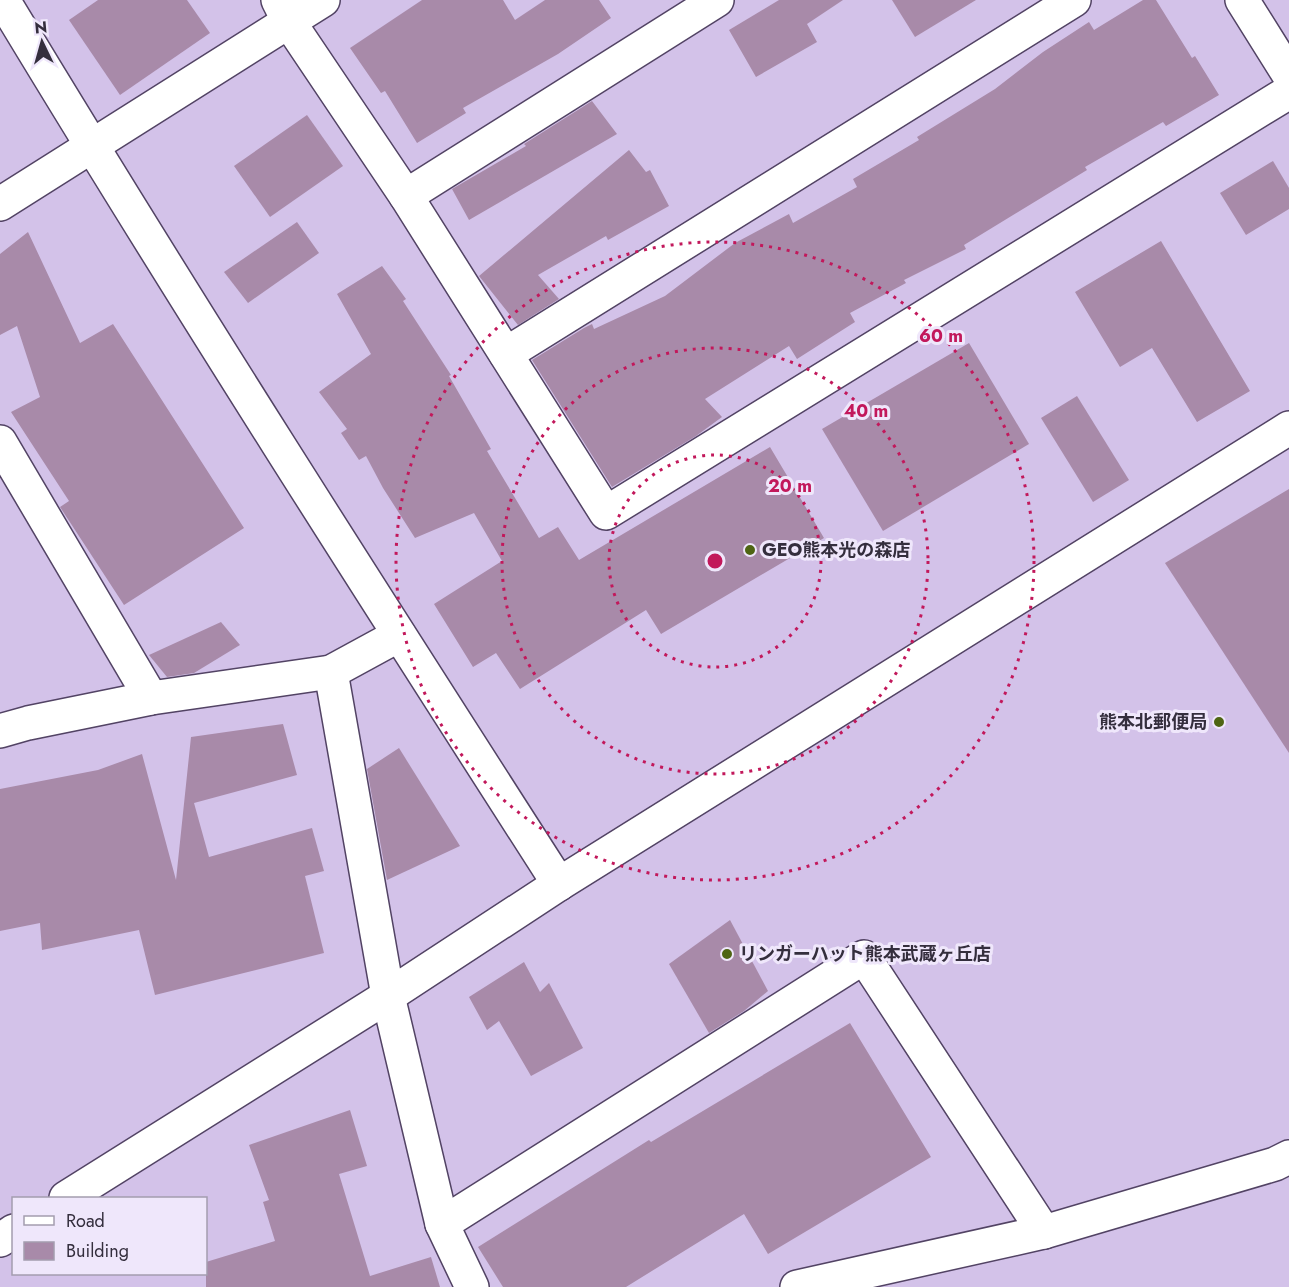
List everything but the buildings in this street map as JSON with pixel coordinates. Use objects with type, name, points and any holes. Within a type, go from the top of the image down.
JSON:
[{"type":"street","points":[[3,0],[92,146],[559,884]]},
{"type":"street","points":[[0,204],[92,146],[283,11],[323,0]]},
{"type":"street","points":[[406,196],[717,0]]},
{"type":"street","points":[[506,354],[1074,0]]},
{"type":"street","points":[[1242,0],[1289,75]]},
{"type":"street","points":[[283,11],[406,196],[606,513],[1289,92]]},
{"type":"street","points":[[68,1197],[388,996],[559,884],[1289,428]]},
{"type":"street","points":[[4,458],[151,698]]},
{"type":"street","points":[[0,730],[151,698],[331,672],[399,634]]},
{"type":"street","points":[[331,672],[388,996],[442,1224],[472,1287]]},
{"type":"street","points":[[442,1224],[864,957],[1044,1232]]},
{"type":"street","points":[[797,1287],[1044,1232],[1275,1164],[1289,1157]]},
{"type":"place","name":"GEO熊本光の森店","points":[[750,550]]},
{"type":"place","name":"熊本北郵便局","points":[[1219,722]]},
{"type":"place","name":"リンガーハット熊本武蔵ヶ丘店","points":[[727,954]]}]
